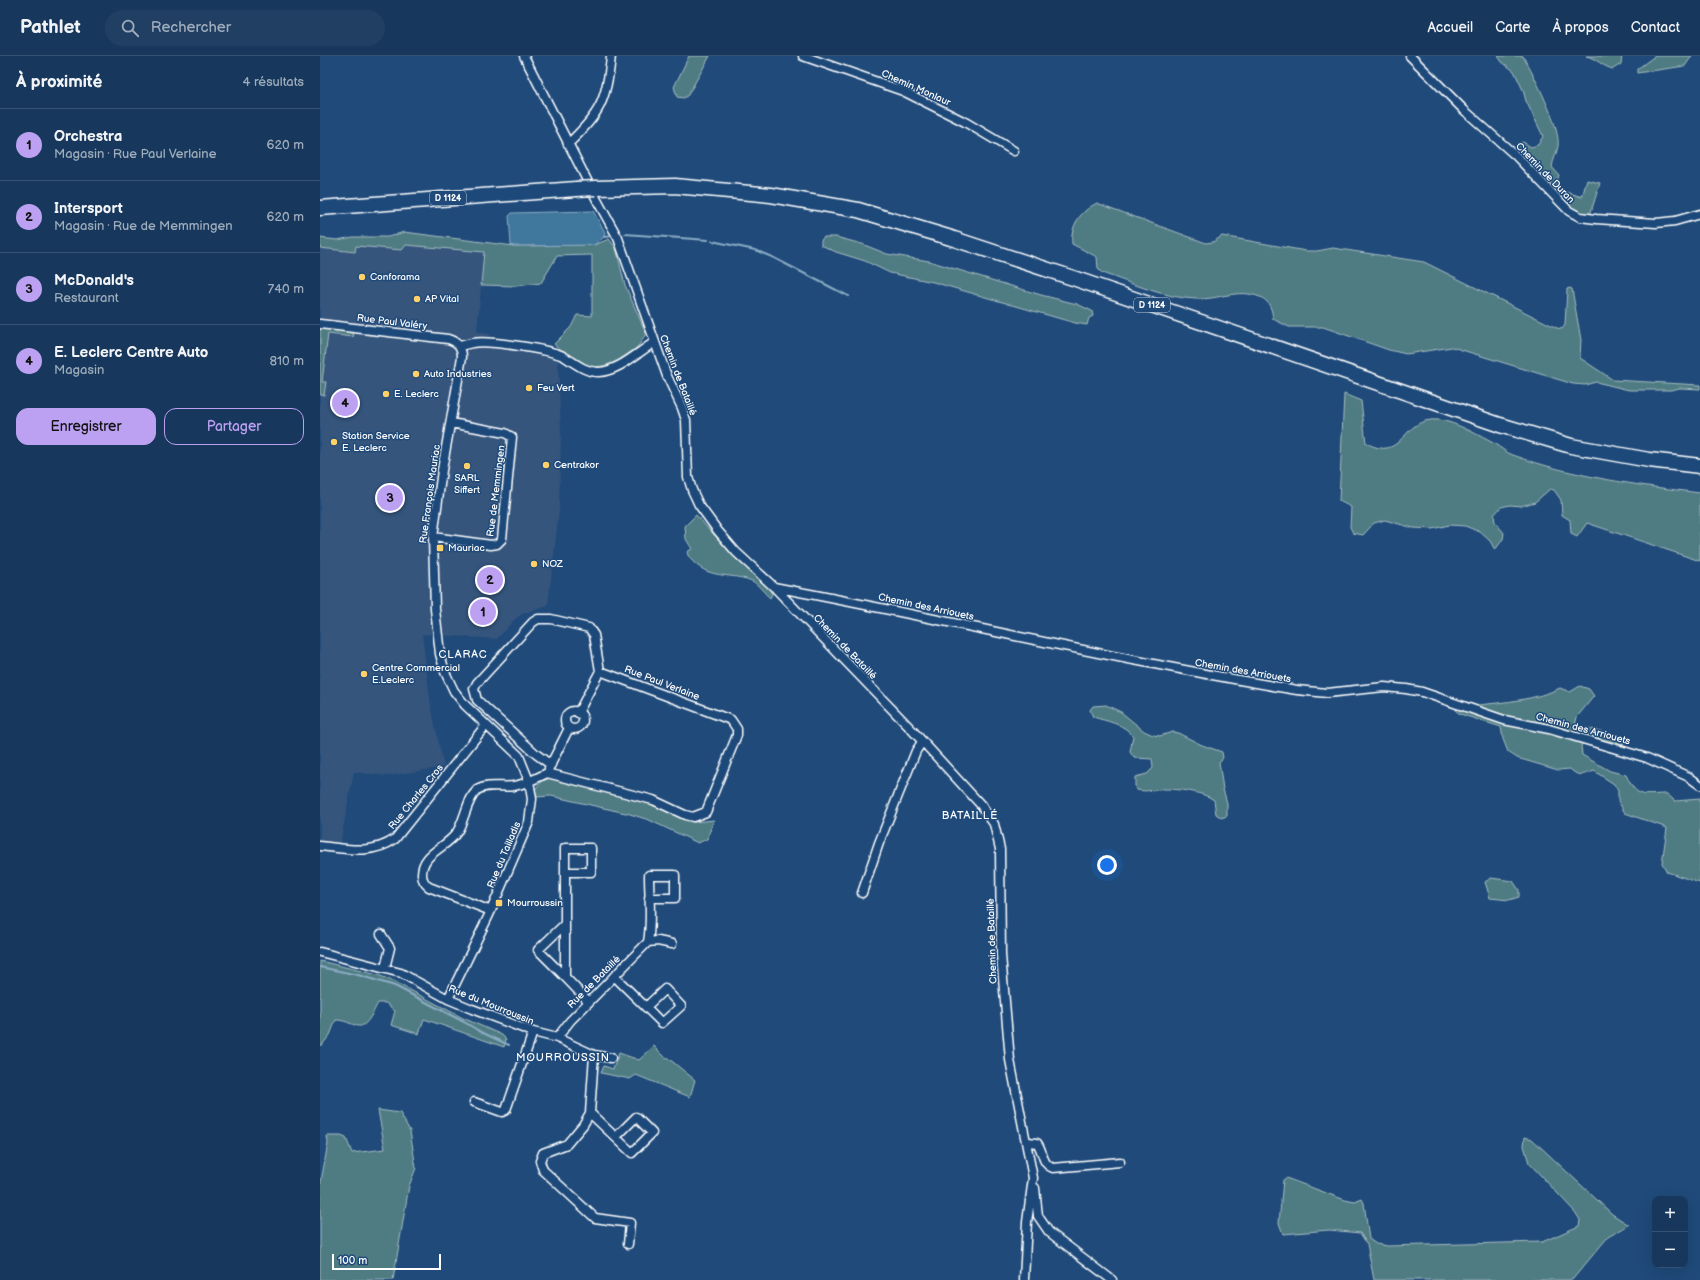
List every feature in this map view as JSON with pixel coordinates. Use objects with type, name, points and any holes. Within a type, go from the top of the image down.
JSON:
[{"type":"highway","name":"D 1124","points":[[320,208],[576,189],[682,187],[771,195],[858,210],[951,238],[1076,279],[1500,425],[1572,446],[1649,460],[1700,466]]},
{"type":"street","name":"Chemin de Bataillé","points":[[524,56],[568,144],[618,238],[655,342],[686,420],[688,477],[699,506],[718,532],[736,552],[774,587],[922,742],[989,815],[998,836],[1000,850],[1001,955],[1010,1060],[1034,1178],[1027,1222],[1024,1280]]},
{"type":"street","points":[[568,144],[588,124],[601,105],[609,77],[611,56]]},
{"type":"street","name":"Chemin Monlaur","points":[[803,56],[903,91],[953,116],[1014,151]]},
{"type":"street","name":"Chemin de Duran","points":[[1410,56],[1464,110],[1516,156],[1559,203],[1580,217],[1656,223],[1675,221],[1700,214]]},
{"type":"street","name":"Rue Paul Valéry","points":[[320,324],[448,339],[455,341],[460,346]]},
{"type":"street","points":[[460,346],[472,343],[490,342],[549,352],[562,356],[592,372],[599,372],[617,367],[655,342]]},
{"type":"street","name":"Rue François Mauriac","points":[[460,346],[462,357],[441,477],[433,537],[435,610],[440,654],[445,672],[454,691],[465,705],[486,726]]},
{"type":"street","name":"Rue de Memmingen","points":[[433,537],[491,545],[497,544],[502,539],[512,437],[504,432],[451,423]]},
{"type":"street","name":"Chemin des Arriouets","points":[[774,587],[862,603],[1096,653],[1296,690],[1327,693],[1384,687],[1406,688],[1504,720],[1549,729],[1647,758],[1689,777],[1700,785]]},
{"type":"street","points":[[551,765],[536,754],[477,700],[474,689],[476,683],[533,622],[545,618],[589,628],[594,636],[600,671],[578,712]]},
{"type":"street","name":"Rue Paul Verlaine","points":[[547,773],[653,800],[685,815],[693,817],[706,812],[737,735],[735,724],[731,720],[600,671]]},
{"type":"street","points":[[573,711],[578,712],[582,716],[582,724],[577,729],[569,728],[566,724],[566,716],[573,711]]},
{"type":"street","name":"Rue du Tailladis","points":[[448,999],[491,911],[529,822],[532,799],[529,782],[519,756],[486,726]]},
{"type":"street","name":"Rue Charles Cros","points":[[320,846],[364,850],[386,845],[395,839],[486,726]]},
{"type":"street","points":[[491,911],[425,884],[422,877],[422,870],[425,861],[456,833],[477,790],[489,786],[514,786],[529,782],[547,773],[569,728]]},
{"type":"street","points":[[862,894],[879,842],[916,751],[922,742]]},
{"type":"street","points":[[565,977],[566,872]]},
{"type":"street","points":[[649,898],[650,932],[648,942],[658,941],[672,944]]},
{"type":"street","points":[[566,924],[538,950],[589,1002]]},
{"type":"street","points":[[380,934],[390,948],[385,968]]},
{"type":"street","name":"Rue de Bataillé","points":[[557,1038],[570,1021],[648,942]]},
{"type":"street","name":"Rue du Mourroussin","points":[[320,952],[401,973],[448,999],[533,1032],[557,1038],[594,1056],[611,1058]]},
{"type":"street","points":[[614,976],[646,1007]]},
{"type":"street","points":[[474,1102],[502,1112],[506,1110],[533,1032]]},
{"type":"street","points":[[594,1056],[590,1113],[583,1125],[567,1144],[543,1153],[540,1157],[541,1166],[595,1218],[630,1224],[628,1244]]},
{"type":"street","points":[[590,1113],[632,1153],[652,1133],[636,1117],[616,1137]]},
{"type":"street","points":[[1028,1142],[1037,1143],[1048,1166],[1054,1168],[1120,1162]]},
{"type":"street","points":[[1034,1178],[1038,1216],[1043,1225],[1049,1232],[1112,1280]]},
{"type":"shaded area","points":[[593,211],[605,232],[604,237],[594,245],[511,245],[509,216],[512,213]]},
{"type":"shaded area","points":[[406,245],[484,252],[477,332],[490,334],[488,346],[552,358],[558,361],[561,431],[559,511],[548,606],[522,614],[513,621],[497,639],[422,634],[431,706],[444,767],[388,776],[354,772],[340,844],[320,842],[320,394],[324,395],[326,383],[322,382],[328,334],[353,337],[320,328],[320,248],[355,252],[356,246],[402,250]]},
{"type":"green space","points":[[689,56],[710,56],[688,95],[684,98],[677,97],[674,87]]},
{"type":"green space","points":[[1498,56],[1523,56],[1551,114],[1558,137],[1558,146],[1552,167],[1559,175],[1555,188],[1582,197],[1587,180],[1600,183],[1590,215],[1569,208],[1516,152],[1517,144],[1523,142],[1531,147],[1538,145],[1543,136],[1526,101],[1523,90],[1514,71],[1502,62]]},
{"type":"green space","points":[[1586,56],[1622,56],[1621,64],[1613,69]]},
{"type":"green space","points":[[1655,56],[1692,56],[1685,66],[1637,73],[1637,69]]},
{"type":"green space","points":[[1097,203],[1206,243],[1213,242],[1222,236],[1306,251],[1317,251],[1333,248],[1424,262],[1557,328],[1562,329],[1565,325],[1567,289],[1570,288],[1572,289],[1581,340],[1580,358],[1613,380],[1700,385],[1700,389],[1680,388],[1671,390],[1629,390],[1596,382],[1585,385],[1573,384],[1452,347],[1406,354],[1389,350],[1323,327],[1289,327],[1273,319],[1271,309],[1266,301],[1260,297],[1252,295],[1236,294],[1196,299],[1160,293],[1102,273],[1098,269],[1097,257],[1072,244],[1073,231],[1078,219],[1086,210]]},
{"type":"green space","points":[[404,232],[514,246],[594,245],[609,239],[616,248],[625,285],[646,333],[639,345],[623,357],[612,363],[595,367],[579,362],[554,344],[571,327],[577,315],[592,316],[592,255],[557,256],[541,283],[516,286],[481,285],[484,252],[406,245],[402,250],[356,246],[355,252],[320,248],[320,238],[337,240],[353,237],[388,237]]},
{"type":"green space","points":[[824,237],[836,237],[862,244],[887,254],[929,261],[1041,295],[1077,304],[1092,311],[1093,316],[1089,318],[1087,325],[1075,323],[933,282],[890,273],[865,261],[836,252],[821,245],[821,240]]},
{"type":"green space","points":[[320,328],[354,332],[353,337],[328,334],[322,382],[326,382],[324,395],[320,394]]},
{"type":"green space","points":[[1344,394],[1361,401],[1366,443],[1379,448],[1388,448],[1396,444],[1417,425],[1426,421],[1439,420],[1453,423],[1495,444],[1506,452],[1536,463],[1582,475],[1700,493],[1700,561],[1587,523],[1577,537],[1571,534],[1570,520],[1562,515],[1561,500],[1554,490],[1550,489],[1535,502],[1521,506],[1510,505],[1501,507],[1494,515],[1495,522],[1504,533],[1503,539],[1495,550],[1490,541],[1480,532],[1465,526],[1449,525],[1432,529],[1413,528],[1385,520],[1374,523],[1363,535],[1353,533],[1350,527],[1351,507],[1339,501]]},
{"type":"green space","points":[[696,515],[736,559],[768,586],[772,594],[770,598],[752,581],[709,572],[699,567],[690,558],[687,552],[692,549],[686,539],[685,526]]},
{"type":"green space","points":[[1580,686],[1589,689],[1594,696],[1577,717],[1575,726],[1610,734],[1616,737],[1624,745],[1594,737],[1581,745],[1582,755],[1610,771],[1626,775],[1634,789],[1642,794],[1667,794],[1675,801],[1700,799],[1700,883],[1667,872],[1662,863],[1667,828],[1625,813],[1618,801],[1618,791],[1614,784],[1594,771],[1578,774],[1570,769],[1558,770],[1517,758],[1508,752],[1503,739],[1501,727],[1460,714],[1455,710],[1457,709],[1472,712],[1478,705],[1530,698],[1560,688],[1570,692]]},
{"type":"green space","points":[[1106,705],[1121,712],[1144,731],[1153,735],[1160,736],[1172,732],[1178,733],[1202,745],[1222,752],[1223,758],[1219,762],[1223,789],[1227,803],[1227,816],[1221,818],[1216,814],[1214,800],[1203,794],[1174,789],[1146,791],[1137,790],[1135,786],[1135,777],[1147,774],[1153,768],[1152,759],[1134,758],[1130,752],[1133,736],[1130,732],[1120,726],[1093,717],[1090,710],[1093,706]]},
{"type":"green space","points":[[552,778],[651,803],[683,819],[695,822],[714,820],[707,839],[698,843],[649,820],[630,814],[551,796],[537,797],[535,790],[538,785],[544,780]]},
{"type":"green space","points":[[1491,878],[1513,881],[1519,890],[1519,897],[1509,900],[1490,898],[1485,882]]},
{"type":"green space","points":[[320,961],[378,975],[393,981],[463,1018],[502,1035],[506,1039],[504,1047],[424,1019],[419,1034],[391,1025],[395,1011],[386,1003],[378,1003],[370,1018],[361,1026],[336,1020],[330,1035],[322,1045],[320,1045]]},
{"type":"green space","points":[[654,1046],[665,1057],[695,1080],[690,1097],[636,1075],[630,1079],[601,1073],[604,1066],[613,1069],[619,1053],[639,1060]]},
{"type":"green space","points":[[378,1110],[400,1113],[410,1131],[416,1168],[409,1186],[393,1280],[320,1280],[320,1187],[328,1143],[327,1136],[341,1136],[346,1138],[352,1153],[385,1149]]},
{"type":"green space","points":[[1525,1137],[1532,1139],[1612,1214],[1629,1225],[1608,1237],[1572,1280],[1374,1280],[1367,1244],[1360,1233],[1329,1230],[1283,1234],[1279,1223],[1283,1180],[1286,1178],[1345,1200],[1355,1202],[1362,1199],[1364,1203],[1369,1239],[1376,1244],[1387,1246],[1542,1242],[1579,1226],[1580,1220],[1575,1212],[1529,1163],[1524,1146]]},
{"type":"waterway","points":[[625,234],[708,240]]},
{"type":"waterway","points":[[604,237],[613,236]]},
{"type":"waterway","points":[[712,241],[755,250],[772,257],[848,296]]},
{"type":"waterway","points":[[320,967],[358,975],[395,986],[481,1032],[509,1045]]},
{"type":"place","name":"Conforama","points":[[362,277]]},
{"type":"place","name":"AP Vital","points":[[417,299]]},
{"type":"place","name":"Auto Industries","points":[[416,374]]},
{"type":"place","name":"Feu Vert","points":[[529,388]]},
{"type":"place","name":"E. Leclerc","points":[[386,394]]},
{"type":"place","name":"E. Leclerc Centre Auto","points":[[345,403]]},
{"type":"place","name":"Station Service E. Leclerc","points":[[334,442]]},
{"type":"place","name":"Centrakor","points":[[546,465]]},
{"type":"place","name":"SARL Siffert","points":[[467,466]]},
{"type":"place","name":"McDonald's","points":[[390,498]]},
{"type":"place","name":"Mauriac","points":[[440,548]]},
{"type":"place","name":"NOZ","points":[[534,564]]},
{"type":"place","name":"Intersport","points":[[490,580]]},
{"type":"place","name":"Orchestra","points":[[483,612]]},
{"type":"place","name":"Centre Commercial E.Leclerc","points":[[364,674]]},
{"type":"place","name":"Mourroussin","points":[[499,903]]},
{"type":"district","name":"CLARAC","points":[[463,654]]},
{"type":"district","name":"BATAILLÉ","points":[[970,815]]},
{"type":"district","name":"MOURROUSSIN","points":[[563,1057]]}]
